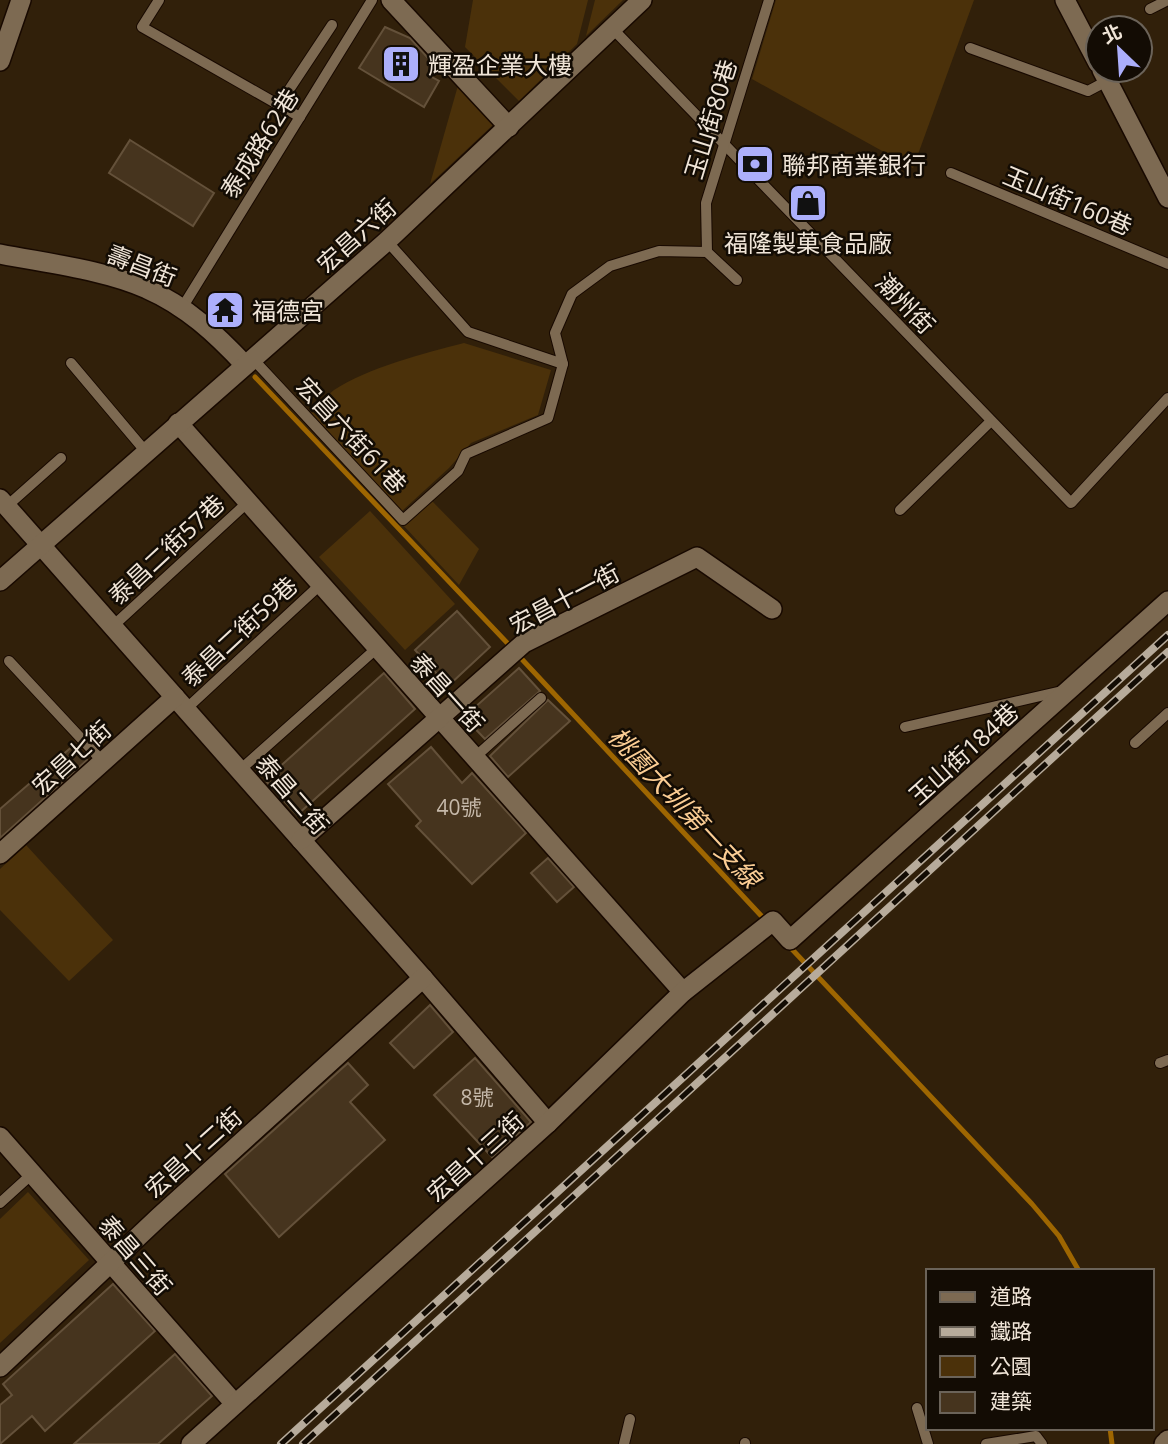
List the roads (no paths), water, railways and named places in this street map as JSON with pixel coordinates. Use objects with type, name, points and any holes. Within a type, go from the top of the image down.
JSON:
[{"type":"street","points":[[0,61],[21,0]]},
{"type":"street","points":[[391,0],[509,127]]},
{"type":"street","name":"宏昌六街","points":[[0,580],[387,241],[642,0]]},
{"type":"street","points":[[1065,0],[1084,36]]},
{"type":"street","points":[[1110,84],[1168,198]]},
{"type":"street","name":"壽昌街","points":[[0,254],[86,270],[146,288],[182,308],[214,332],[244,365]]},
{"type":"street","name":"泰昌一街","points":[[178,423],[683,992]]},
{"type":"street","name":"泰昌二街","points":[[3,503],[548,1123]]},
{"type":"street","name":"宏昌十一街","points":[[301,840],[514,651],[697,556],[772,609]]},
{"type":"street","name":"玉山街184巷","points":[[790,940],[1168,601]]},
{"type":"street","name":"宏昌七街","points":[[0,854],[103,762],[180,703]]},
{"type":"street","name":"宏昌十三街","points":[[191,1444],[548,1123],[683,992],[768,925],[790,940]]},
{"type":"street","name":"宏昌十二街","points":[[0,1367],[423,978]]},
{"type":"street","name":"泰昌三街","points":[[0,1137],[236,1404]]},
{"type":"street","points":[[1164,1444],[1168,1440]]},
{"type":"lane","points":[[159,0],[142,27],[300,117]]},
{"type":"lane","name":"泰成路62巷","points":[[182,308],[372,0]]},
{"type":"lane","name":"玉山街80巷","points":[[707,252],[706,203],[769,0]]},
{"type":"lane","points":[[1150,9],[1168,0]]},
{"type":"lane","points":[[279,105],[332,25]]},
{"type":"lane","name":"潮州街","points":[[612,28],[1071,503],[1168,398]]},
{"type":"lane","points":[[970,48],[1088,91],[1095,84]]},
{"type":"lane","name":"玉山街160巷","points":[[951,173],[1168,264]]},
{"type":"lane","points":[[387,241],[468,332],[563,364]]},
{"type":"lane","points":[[563,364],[555,333],[572,294],[610,266],[659,251],[707,252],[737,280]]},
{"type":"lane","points":[[71,363],[146,452]]},
{"type":"lane","name":"宏昌六街61巷","points":[[244,365],[403,520],[458,471],[466,454],[548,418],[563,364]]},
{"type":"lane","points":[[900,510],[991,421]]},
{"type":"lane","points":[[3,503],[61,458]]},
{"type":"lane","name":"泰昌二街57巷","points":[[113,626],[248,502]]},
{"type":"lane","name":"泰昌二街59巷","points":[[180,703],[321,584]]},
{"type":"lane","points":[[240,770],[377,648]]},
{"type":"lane","points":[[9,661],[103,762]]},
{"type":"lane","points":[[905,727],[1070,690]]},
{"type":"lane","points":[[474,758],[541,698]]},
{"type":"lane","points":[[1135,743],[1168,713]]},
{"type":"lane","points":[[0,1203],[32,1174]]},
{"type":"lane","points":[[917,1408],[928,1444]]},
{"type":"lane","points":[[624,1444],[630,1419]]},
{"type":"lane","points":[[986,1444],[1036,1436],[1042,1444]]},
{"type":"waterway","name":"桃園大圳第一支線","points":[[255,377],[512,648]]},
{"type":"waterway","name":"桃園大圳第一支線","points":[[518,655],[767,922]]},
{"type":"waterway","name":"桃園大圳第一支線","points":[[788,945],[1032,1204],[1059,1236],[1078,1269]]},
{"type":"waterway","name":"桃園大圳第一支線","points":[[1110,1430],[1112,1444]]},
{"type":"railway","points":[[281,1444],[1168,635]]},
{"type":"railway","points":[[303,1444],[1168,652]]},
{"type":"place","name":"輝盈企業大樓","points":[[401,64]]},
{"type":"place","name":"聯邦商業銀行","points":[[755,164]]},
{"type":"place","name":"福隆製菓食品廠","points":[[808,203]]},
{"type":"place","name":"福德宮","points":[[225,310]]}]
